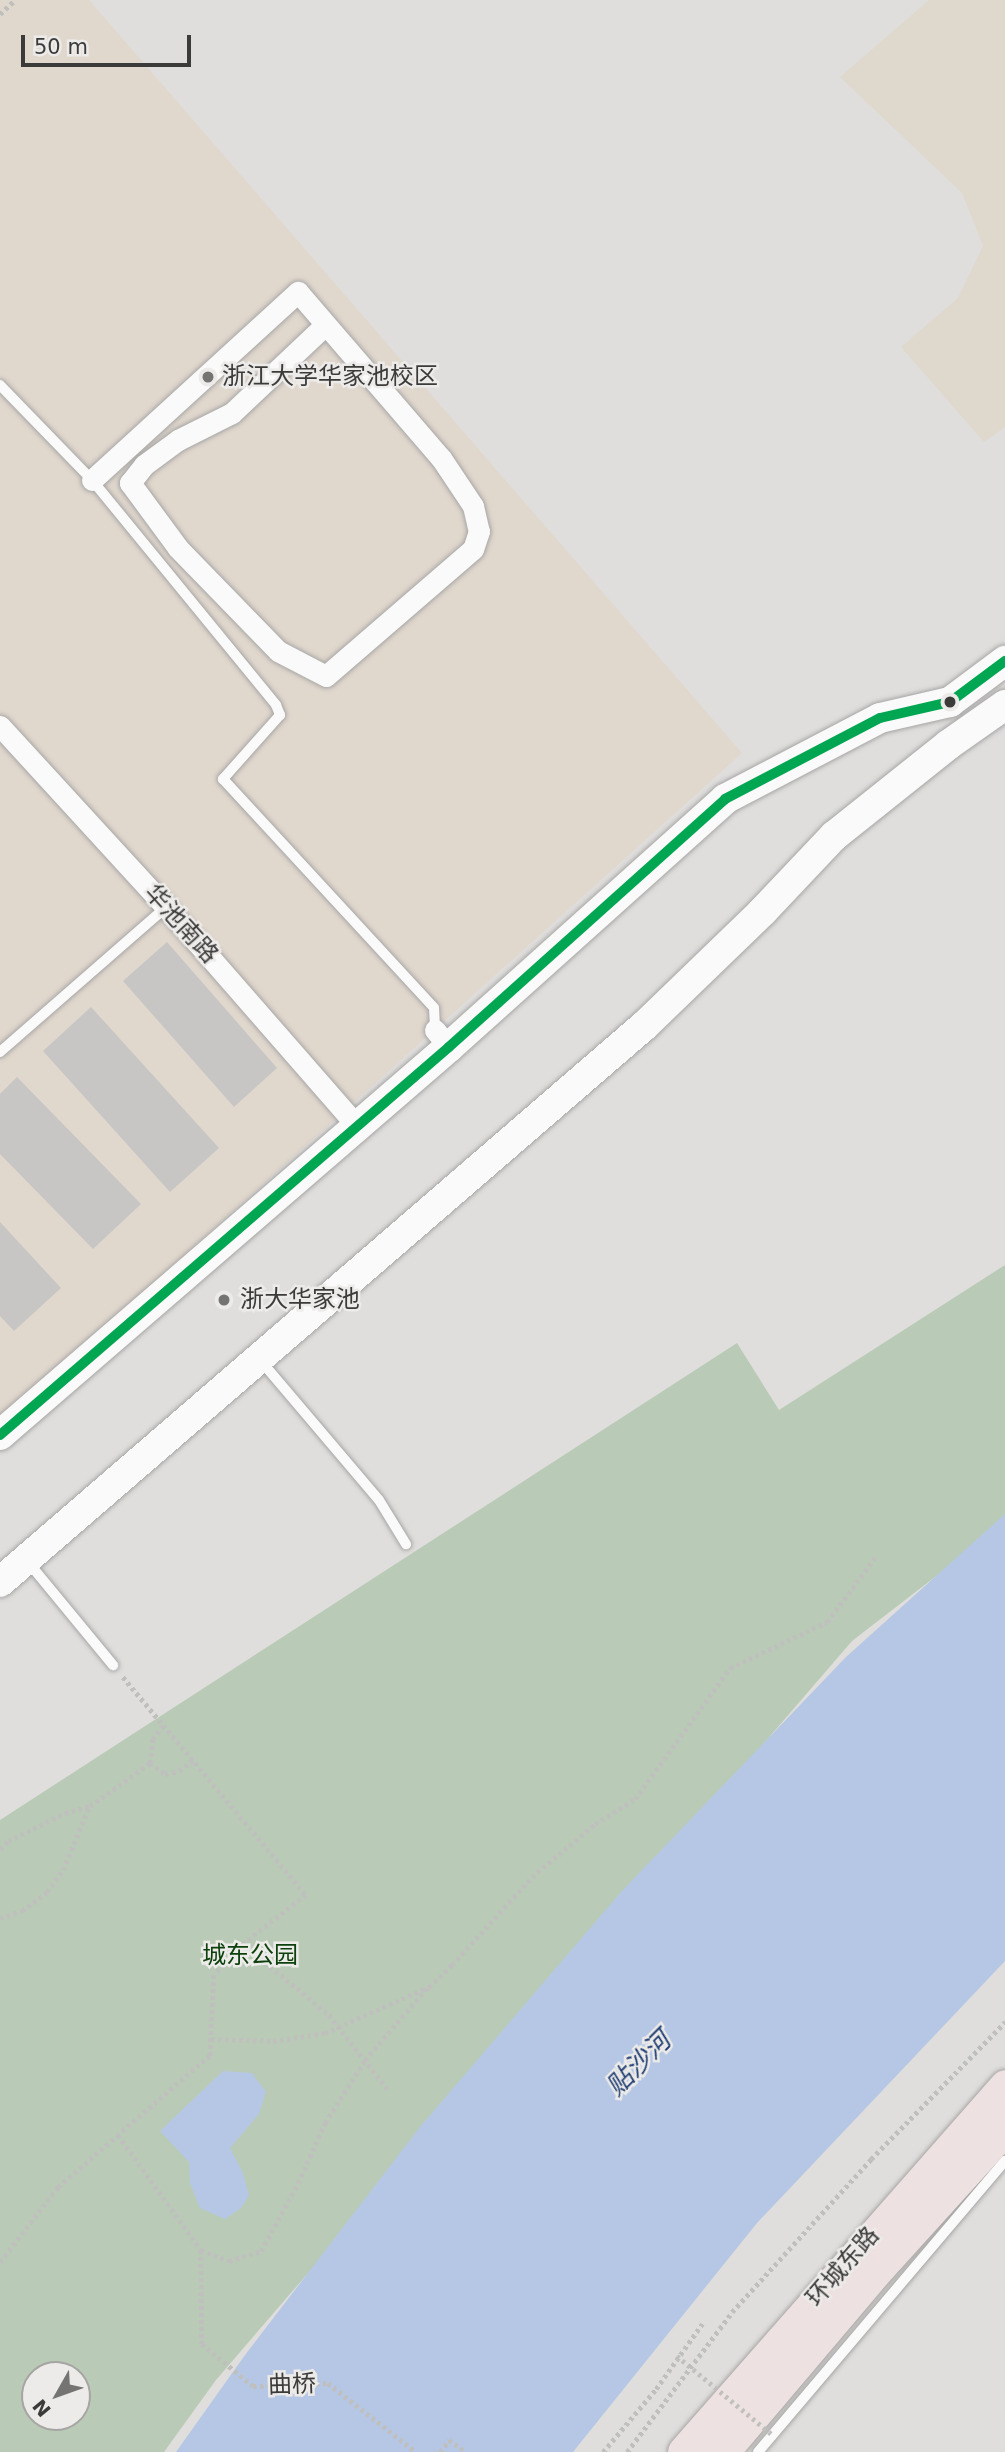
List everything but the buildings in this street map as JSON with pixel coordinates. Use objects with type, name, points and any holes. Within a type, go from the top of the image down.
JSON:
[{"type":"main road","points":[[0,1435],[357,1126],[442,1039],[726,799],[880,718],[950,702],[1005,660]]},
{"type":"main road","points":[[0,1582],[644,1026],[763,911],[834,836],[948,745],[1005,705]]},
{"type":"main road","name":"环城东路","points":[[684,2452],[710,2418],[1005,2086]]},
{"type":"main road","name":"环城东路","points":[[722,2452],[880,2266],[1005,2128]]},
{"type":"street","points":[[92,480],[298,292],[441,458],[474,506],[479,531],[473,549],[326,676],[278,651],[178,548],[130,483],[144,465],[178,440],[232,413],[326,325]]},
{"type":"street","name":"华池南路","points":[[0,726],[166,907],[357,1126]]},
{"type":"lane","points":[[0,385],[92,480],[280,715],[223,779],[434,1008],[442,1039]]},
{"type":"lane","points":[[0,1052],[166,907]]},
{"type":"lane","points":[[259,1359],[379,1500],[406,1544]]},
{"type":"lane","points":[[26,1560],[113,1665]]},
{"type":"lane","points":[[758,2452],[1005,2161]]},
{"type":"path","points":[[0,14],[15,0]]},
{"type":"path","points":[[118,2136],[201,2250],[229,2261],[261,2251],[298,2183],[325,2123],[365,2060],[429,1987],[532,1877],[596,1824],[635,1798],[730,1668],[827,1622],[877,1555]]},
{"type":"path","points":[[0,2262],[58,2187],[210,2056],[214,1975],[243,1944],[306,1895],[113,1665]]},
{"type":"path","points":[[0,1849],[8,1841],[65,1813],[90,1806],[150,1763],[153,1739],[164,1726]]},
{"type":"path","points":[[150,1763],[165,1774],[179,1772],[193,1760]]},
{"type":"path","points":[[0,1917],[22,1911],[47,1892],[63,1870],[90,1806]]},
{"type":"path","points":[[243,1944],[330,2015],[388,2091]]},
{"type":"path","points":[[211,2039],[273,2041],[325,2032],[429,1987]]},
{"type":"path","points":[[627,2452],[732,2312],[871,2159],[1005,2022]]},
{"type":"path","name":"曲桥","points":[[201,2250],[202,2344],[253,2386],[328,2383],[416,2452]]},
{"type":"path","points":[[603,2452],[656,2389],[702,2324]]},
{"type":"path","points":[[677,2356],[774,2435]]},
{"type":"path","points":[[440,2452],[449,2440],[466,2452]]},
{"type":"shaded area","name":"浙江大学华家池校区","points":[[0,0],[89,0],[742,753],[0,1421]]},
{"type":"shaded area","points":[[929,0],[1005,0],[1005,427],[984,442],[901,347],[958,298],[983,246],[962,193],[840,77]]},
{"type":"green space","name":"城东公园","points":[[1005,1265],[1005,1523],[852,1641],[216,2380],[164,2452],[0,2452],[0,1820],[737,1343],[779,1410]]},
{"type":"water","name":"贴沙河","points":[[1005,1514],[1005,1961],[757,2223],[573,2452],[176,2452],[245,2355],[420,2127],[621,1892],[846,1657]]},
{"type":"water","points":[[223,2071],[252,2073],[266,2092],[259,2114],[230,2148],[243,2173],[249,2195],[241,2208],[225,2219],[200,2208],[190,2183],[189,2162],[160,2131]]},
{"type":"transit line","points":[[0,1435],[449,1047],[725,799],[880,718],[950,702],[1005,661]]},
{"type":"place","name":"浙江大学华家池校区","points":[[208,377]]},
{"type":"place","name":"浙大华家池","points":[[224,1300]]}]
